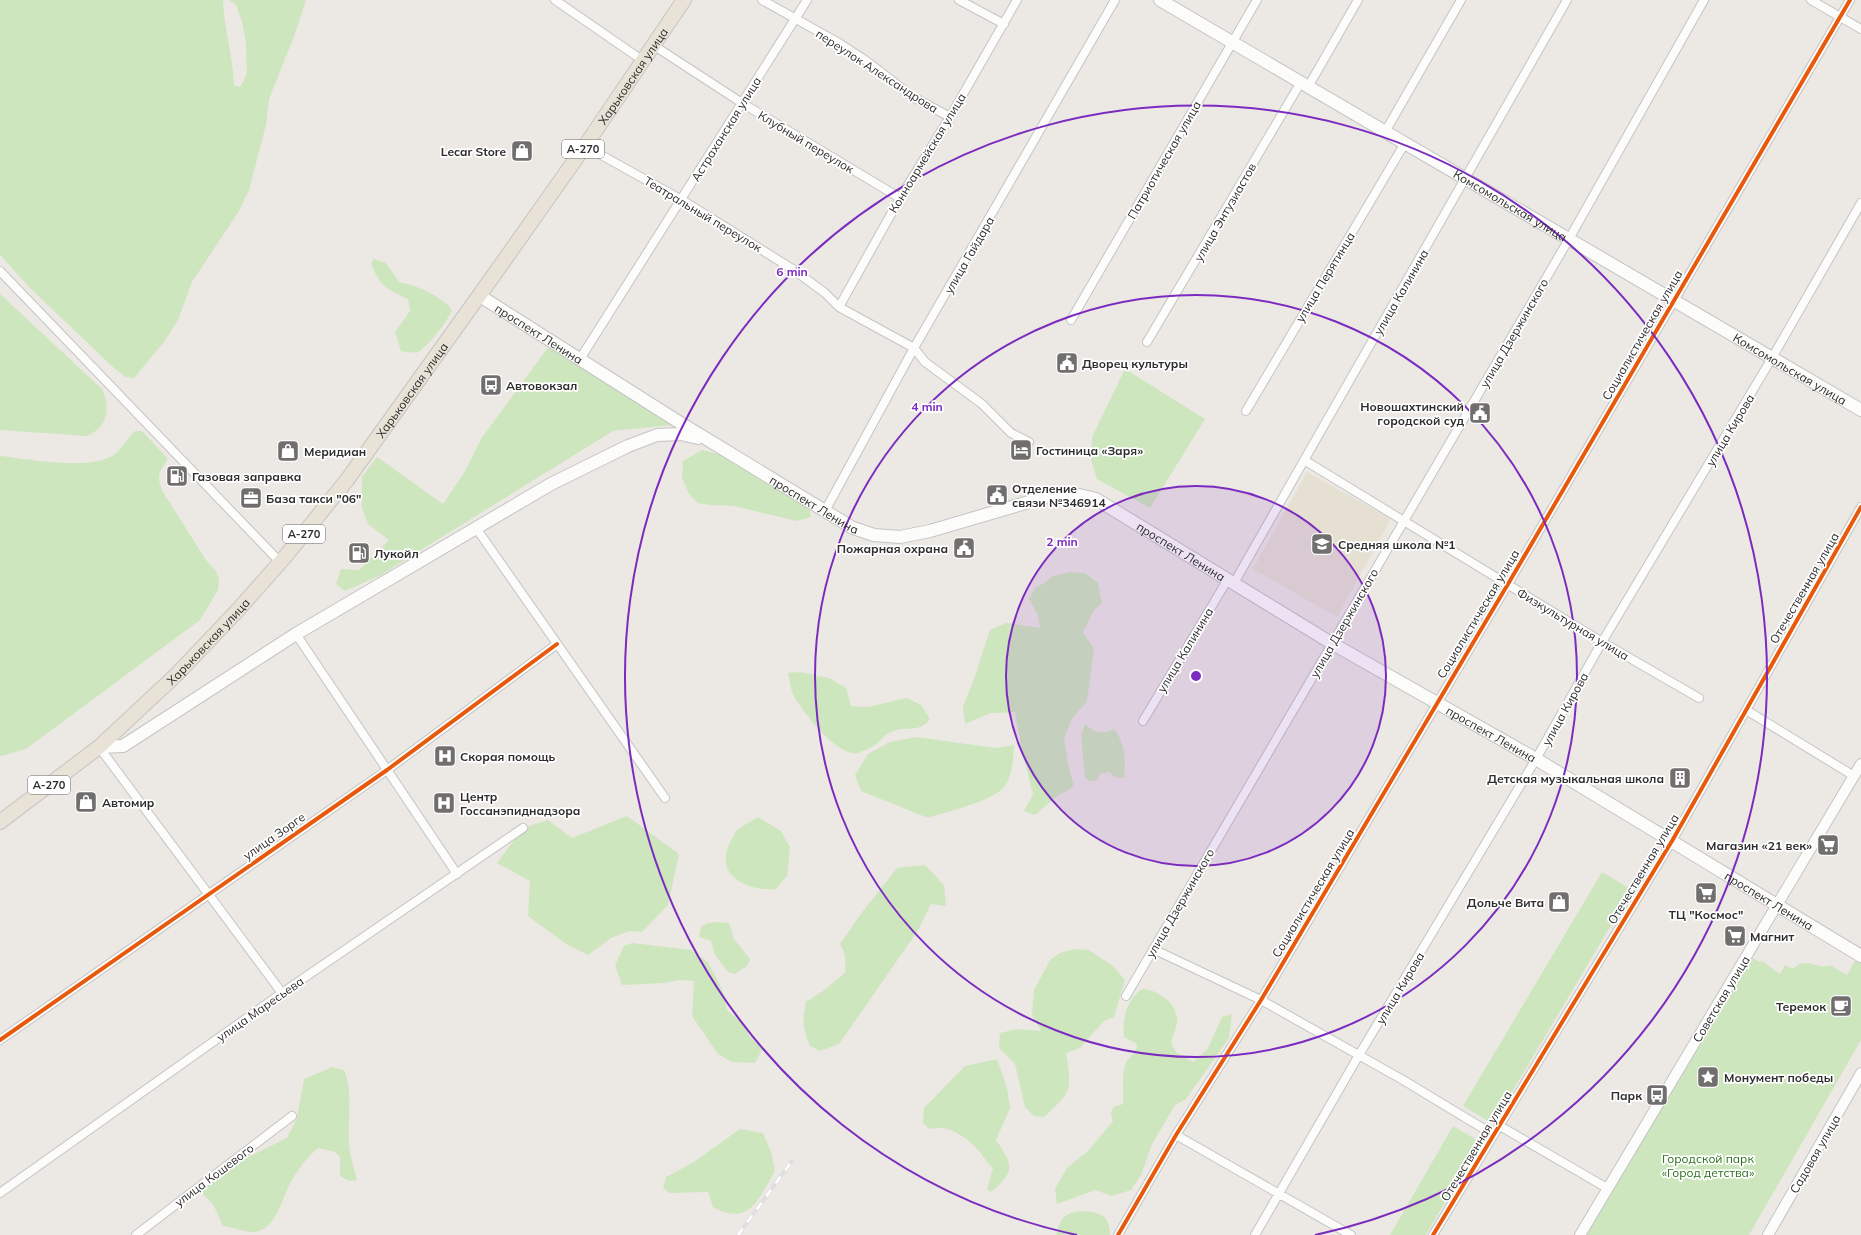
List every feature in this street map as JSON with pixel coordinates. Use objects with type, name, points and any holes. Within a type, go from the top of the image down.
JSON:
[{"type":"highway","name":"Харьковская улица","points":[[0,822],[99,747],[176,675],[236,612],[280,562],[347,480],[480,296],[585,146],[684,0]]},
{"type":"main road","name":"Комсомольская улица","points":[[1160,0],[1861,410]]},
{"type":"main road","name":"проспект Ленина","points":[[480,296],[707,439],[853,528],[874,535],[900,537],[930,531],[1056,494],[1071,493],[1096,499],[1333,644],[1536,759],[1861,956]]},
{"type":"main road","points":[[99,747],[122,746],[296,634],[551,484],[628,446],[657,435],[681,434],[707,439]]},
{"type":"street","points":[[555,0],[642,60]]},
{"type":"street","name":"переулок Александрова","points":[[762,0],[795,20],[839,43],[865,60],[914,97],[950,117]]},
{"type":"street","name":"Астраханская улица","points":[[580,359],[682,200],[807,0]]},
{"type":"street","points":[[959,0],[1004,24]]},
{"type":"street","name":"Конноармейская улица","points":[[839,307],[900,198],[950,117],[1017,0]]},
{"type":"street","name":"улица Гайдара","points":[[825,511],[914,348],[1115,0]]},
{"type":"street","name":"Патриотическая улица","points":[[1070,320],[1257,0]]},
{"type":"street","name":"улица Энтузиастов","points":[[1147,342],[1304,85],[1358,0]]},
{"type":"street","points":[[1385,132],[1461,0]]},
{"type":"street","name":"улица Калинина","points":[[1143,721],[1231,581],[1304,460],[1567,0]]},
{"type":"street","name":"улица Дзержинского","points":[[1126,996],[1569,239],[1704,0]]},
{"type":"street","points":[[1811,0],[1861,29]]},
{"type":"street","name":"Социалистическая улица","points":[[1118,1235],[1176,1135],[1261,1000],[1508,584],[1850,0]]},
{"type":"street","name":"Клубный переулок","points":[[653,45],[742,103],[900,198]]},
{"type":"street","name":"улица Перятинца","points":[[1246,411],[1405,143]]},
{"type":"street","name":"Театральный переулок","points":[[585,146],[682,200],[794,270],[826,293],[839,307],[914,348],[925,362],[982,404],[1011,433],[1029,442]]},
{"type":"street","name":"улица Кирова","points":[[1255,1235],[1536,759],[1602,642],[1772,358],[1861,202]]},
{"type":"street","points":[[0,271],[280,562]]},
{"type":"street","name":"Физкультурная улица","points":[[1304,460],[1602,642],[1700,698]]},
{"type":"street","name":"Отечественная улица","points":[[1433,1235],[1672,841],[1861,507]]},
{"type":"street","points":[[476,528],[665,798]]},
{"type":"street","points":[[296,634],[457,874]]},
{"type":"street","name":"улица Зорге","points":[[0,1040],[387,770],[557,644]]},
{"type":"street","points":[[1746,710],[1854,776]]},
{"type":"street","points":[[99,747],[282,993]]},
{"type":"street","name":"Советская улица","points":[[1580,1235],[1861,764]]},
{"type":"street","name":"улица Маресьева","points":[[0,1193],[282,993],[523,828]]},
{"type":"street","points":[[1153,949],[1261,1000],[1360,1055],[1494,1135]]},
{"type":"street","name":"Садовая улица","points":[[1768,1235],[1861,1073]]},
{"type":"street","name":"улица Кошевого","points":[[136,1235],[292,1116]]},
{"type":"street","points":[[1500,1126],[1607,1188]]},
{"type":"street","points":[[1176,1135],[1350,1235]]},
{"type":"shaded area","name":"Средняя школа №1","points":[[1307,472],[1391,519],[1337,617],[1253,569]]},
{"type":"green space","points":[[0,0],[223,0],[234,85],[240,87],[247,74],[246,42],[242,22],[236,5],[229,0],[306,0],[296,31],[269,99],[266,125],[249,190],[239,211],[192,282],[178,320],[164,342],[134,378],[126,377],[114,368],[32,290],[0,255]]},
{"type":"green space","points":[[374,259],[386,263],[399,282],[435,295],[452,310],[447,320],[437,333],[421,350],[417,352],[401,351],[395,332],[410,311],[408,299],[389,290],[381,282],[371,263]]},
{"type":"green space","points":[[0,294],[102,389],[105,396],[107,410],[106,416],[99,428],[94,432],[87,436],[0,430]]},
{"type":"green space","points":[[552,342],[682,424],[613,431],[379,576],[345,591],[336,584],[341,569],[359,570],[389,540],[368,524],[362,508],[362,477],[377,457],[443,504],[464,473],[481,439]]},
{"type":"green space","points":[[1125,369],[1205,419],[1150,508],[1097,479],[1091,460],[1092,437]]},
{"type":"green space","points":[[135,431],[142,431],[168,459],[162,467],[159,478],[161,487],[206,560],[216,571],[219,580],[218,590],[200,620],[26,749],[2,756],[0,755],[0,456],[71,463],[99,461],[114,455]]},
{"type":"green space","points":[[702,450],[718,454],[809,508],[811,517],[797,521],[734,506],[698,503],[689,494],[682,478],[683,461]]},
{"type":"green space","points":[[1069,572],[1085,573],[1098,583],[1102,603],[1094,610],[1083,632],[1094,649],[1087,701],[1072,719],[1064,738],[1068,764],[1074,787],[1057,796],[1035,815],[1024,811],[1033,794],[1023,755],[1015,712],[991,713],[965,724],[963,707],[990,630],[1006,623],[1040,628],[1038,615],[1029,599],[1036,587],[1045,583],[1051,577]]},
{"type":"green space","points":[[800,672],[829,678],[846,688],[851,706],[868,707],[907,698],[921,705],[930,719],[921,727],[895,730],[883,737],[877,744],[858,753],[850,753],[831,741],[812,721],[797,701],[792,692],[788,673]]},
{"type":"green space","points":[[1085,724],[1095,731],[1106,732],[1114,729],[1118,734],[1124,752],[1124,778],[1115,777],[1109,772],[1100,774],[1096,781],[1089,781],[1085,777],[1081,735]]},
{"type":"green space","points":[[916,737],[996,748],[1014,745],[1012,767],[1007,782],[1004,787],[990,797],[969,806],[928,818],[861,791],[855,775],[868,754],[890,742]]},
{"type":"green space","points":[[627,816],[679,854],[668,905],[642,932],[629,931],[611,938],[588,955],[566,944],[528,916],[530,881],[497,863],[523,828],[548,820],[572,838]]},
{"type":"green space","points":[[758,817],[781,831],[790,847],[787,876],[776,889],[755,888],[736,880],[726,865],[726,855],[737,830]]},
{"type":"green space","points":[[925,865],[944,885],[946,906],[931,904],[917,932],[839,1044],[820,1051],[810,1046],[804,1025],[806,1002],[823,991],[845,973],[845,958],[840,944],[863,911],[897,868]]},
{"type":"green space","points":[[1602,872],[1632,890],[1493,1124],[1463,1106]]},
{"type":"green space","points":[[708,923],[729,923],[734,939],[750,959],[747,966],[735,974],[728,972],[715,955],[711,941],[699,937],[701,927]]},
{"type":"green space","points":[[632,943],[691,950],[708,962],[722,989],[727,1010],[742,1023],[750,1037],[763,1048],[755,1063],[732,1062],[718,1054],[692,1016],[694,981],[680,980],[664,983],[622,985],[615,965],[624,946]]},
{"type":"green space","points":[[1075,949],[1089,950],[1113,966],[1125,980],[1114,1017],[1104,1021],[1080,1048],[1066,1053],[1069,1083],[1068,1090],[1065,1095],[1044,1117],[1034,1116],[1025,1107],[1015,1064],[999,1048],[1000,1033],[1017,1029],[1041,1031],[1032,1015],[1034,990],[1050,960],[1060,953]]},
{"type":"green space","name":"Городской парк «Город детства»","points":[[1750,956],[1759,962],[1762,961],[1780,974],[1785,965],[1793,969],[1798,965],[1807,963],[1821,966],[1830,965],[1847,975],[1856,959],[1861,956],[1861,1040],[1749,1235],[1583,1235]]},
{"type":"green space","points":[[1142,989],[1161,995],[1171,1004],[1177,1016],[1177,1023],[1171,1042],[1176,1052],[1193,1062],[1207,1050],[1222,1017],[1232,1014],[1229,1038],[1186,1099],[1175,1105],[1152,1144],[1141,1175],[1131,1190],[1112,1196],[1095,1190],[1057,1204],[1055,1189],[1067,1168],[1089,1150],[1113,1121],[1111,1114],[1113,1107],[1123,1104],[1124,1068],[1137,1047],[1137,1044],[1124,1037],[1124,1023],[1129,1004]]},
{"type":"green space","points":[[997,1059],[1007,1088],[1010,1108],[996,1140],[1006,1156],[1009,1168],[1005,1179],[991,1192],[987,1189],[993,1168],[976,1147],[962,1136],[952,1131],[940,1128],[929,1129],[923,1123],[924,1108],[965,1066]]},
{"type":"green space","points":[[332,1067],[344,1070],[347,1079],[349,1089],[349,1144],[357,1180],[349,1181],[340,1176],[340,1157],[335,1152],[318,1148],[306,1160],[296,1174],[277,1214],[267,1226],[261,1230],[253,1232],[223,1226],[213,1204],[201,1192],[211,1182],[238,1162],[287,1138],[297,1118],[304,1079]]},
{"type":"green space","points":[[1453,1126],[1480,1142],[1426,1235],[1390,1235]]},
{"type":"green space","points":[[740,1129],[763,1133],[771,1152],[775,1171],[758,1200],[752,1207],[744,1212],[736,1214],[726,1212],[713,1207],[708,1192],[670,1193],[663,1188],[666,1177],[694,1162]]},
{"type":"green space","points":[[1081,1211],[1098,1213],[1106,1218],[1110,1235],[1056,1235],[1061,1221],[1066,1215]]},
{"type":"railway","points":[[738,1235],[792,1161]]},
{"type":"cycle path","points":[[1118,1235],[1176,1135],[1261,1000],[1508,584],[1850,0]]},
{"type":"cycle path","points":[[1433,1235],[1672,841],[1861,507]]},
{"type":"cycle path","points":[[0,1040],[387,770],[557,644]]},
{"type":"place","name":"Lecar Store","points":[[522,151]]},
{"type":"place","name":"Дворец культуры","points":[[1067,363]]},
{"type":"place","name":"Автовокзал","points":[[491,385]]},
{"type":"place","name":"Новошахтинский городской суд","points":[[1480,413]]},
{"type":"place","name":"Гостиница «Заря»","points":[[1021,450]]},
{"type":"place","name":"Меридиан","points":[[288,451]]},
{"type":"place","name":"Газовая заправка","points":[[177,476]]},
{"type":"place","name":"Отделение связи №346914","points":[[997,495]]},
{"type":"place","name":"База такси \"06\"","points":[[251,498]]},
{"type":"place","name":"Средняя школа №1","points":[[1322,544]]},
{"type":"place","name":"Пожарная охрана","points":[[964,548]]},
{"type":"place","name":"Лукойл","points":[[359,553]]},
{"type":"place","name":"Скорая помощь","points":[[445,756]]},
{"type":"place","name":"Детская музыкальная школа","points":[[1680,778]]},
{"type":"place","name":"Автомир","points":[[86,802]]},
{"type":"place","name":"Центр Госсанэпиднадзора","points":[[444,803]]},
{"type":"place","name":"Магазин «21 век»","points":[[1828,845]]},
{"type":"place","name":"ТЦ \"Космос\"","points":[[1706,893]]},
{"type":"place","name":"Дольче Вита","points":[[1559,902]]},
{"type":"place","name":"Магнит","points":[[1735,936]]},
{"type":"place","name":"Теремок","points":[[1841,1006]]},
{"type":"place","name":"Монумент победы","points":[[1708,1077]]},
{"type":"place","name":"Парк","points":[[1657,1095]]}]
